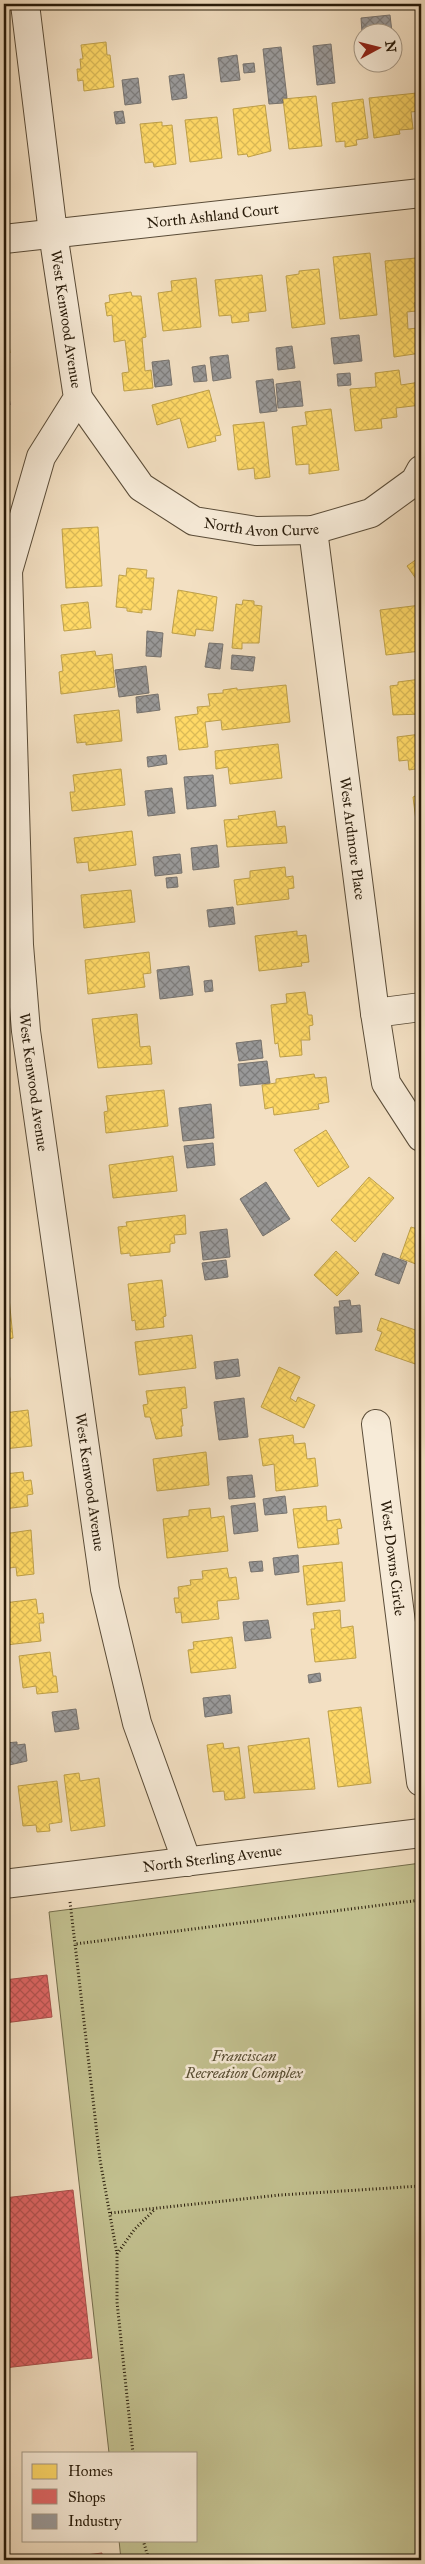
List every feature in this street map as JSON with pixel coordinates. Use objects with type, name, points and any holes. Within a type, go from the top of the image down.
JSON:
[{"type":"street","name":"West Kenwood Avenue","points":[[25,4],[53,233],[78,398],[41,457],[8,570],[19,946],[26,1031],[105,1589],[137,1724],[187,1862]]},
{"type":"street","name":"North Ashland Court","points":[[4,239],[421,193]]},
{"type":"street","name":"North Avon Curve","points":[[78,398],[141,487],[194,521],[256,531],[313,530],[371,513],[415,481],[421,470]]},
{"type":"street","name":"West Ardmore Place","points":[[313,530],[375,1013],[386,1083],[421,1136]]},
{"type":"street","points":[[375,1013],[421,1007]]},
{"type":"street","name":"West Downs Circle","points":[[376,1424],[421,1782]]},
{"type":"street","name":"North Sterling Avenue","points":[[4,1884],[421,1833]]},
{"type":"path","points":[[69,1895],[100,2160],[111,2212],[117,2254],[117,2302],[133,2452]]},
{"type":"path","points":[[75,1944],[421,1900]]},
{"type":"path","points":[[111,2212],[154,2209],[280,2194],[421,2186]]},
{"type":"path","points":[[117,2254],[134,2230],[154,2209]]},
{"type":"path","points":[[144,2542],[149,2560]]},
{"type":"green space","name":"Franciscan Recreation Complex","points":[[421,1863],[421,2560],[121,2560],[119,2542],[198,2542],[198,2452],[109,2452],[49,1912]]},
{"type":"building: Homes","points":[[106,42],[107,55],[110,55],[114,87],[84,91],[83,80],[78,81],[77,69],[81,69],[80,59],[83,59],[81,45]]},
{"type":"building: Homes","points":[[417,93],[419,111],[411,112],[413,129],[399,130],[400,134],[374,138],[369,98]]},
{"type":"building: Homes","points":[[316,96],[322,146],[289,149],[283,99]]},
{"type":"building: Homes","points":[[363,99],[368,138],[356,140],[357,145],[345,147],[345,141],[336,142],[332,103]]},
{"type":"building: Homes","points":[[265,105],[271,151],[248,157],[247,154],[238,155],[233,109]]},
{"type":"building: Homes","points":[[217,117],[222,158],[190,162],[185,120]]},
{"type":"building: Homes","points":[[162,122],[162,126],[172,125],[176,164],[154,167],[153,162],[145,163],[140,124]]},
{"type":"building: Homes","points":[[370,253],[377,315],[340,319],[333,257]]},
{"type":"building: Homes","points":[[416,258],[421,302],[414,303],[416,311],[407,312],[408,329],[418,328],[421,353],[394,357],[385,261]]},
{"type":"building: Homes","points":[[319,269],[325,324],[292,328],[286,276],[299,274],[299,271]]},
{"type":"building: Homes","points":[[262,275],[266,311],[248,313],[249,321],[232,323],[231,315],[219,316],[215,280]]},
{"type":"building: Homes","points":[[196,278],[201,327],[163,331],[158,293],[172,291],[171,281]]},
{"type":"building: Homes","points":[[131,292],[132,296],[141,296],[146,337],[142,338],[145,371],[151,370],[153,388],[124,391],[122,373],[129,372],[125,340],[114,342],[112,315],[107,316],[105,303],[110,302],[109,295]]},
{"type":"building: Homes","points":[[4,297],[10,353],[4,354]]},
{"type":"building: Homes","points":[[399,370],[401,385],[420,382],[421,405],[396,408],[397,417],[381,419],[382,428],[355,431],[350,389],[376,387],[375,373]]},
{"type":"building: Homes","points":[[209,390],[221,435],[215,436],[216,441],[188,448],[180,418],[157,425],[152,405]]},
{"type":"building: Homes","points":[[331,409],[339,470],[309,474],[309,464],[296,465],[292,427],[307,425],[305,412]]},
{"type":"building: Homes","points":[[264,422],[270,477],[255,479],[254,468],[238,470],[233,425]]},
{"type":"building: Homes","points":[[98,527],[102,586],[66,588],[62,529]]},
{"type":"building: Homes","points":[[421,556],[421,586],[407,566]]},
{"type":"building: Homes","points":[[127,568],[147,570],[146,578],[154,578],[151,610],[142,609],[142,613],[116,607],[119,575],[126,576]]},
{"type":"building: Homes","points":[[178,590],[217,597],[213,631],[196,629],[195,636],[172,633]]},
{"type":"building: Homes","points":[[243,600],[254,601],[254,605],[262,606],[259,643],[242,643],[242,649],[232,648],[236,604],[242,605]]},
{"type":"building: Homes","points":[[88,602],[91,628],[64,631],[61,605]]},
{"type":"building: Homes","points":[[421,605],[421,651],[386,655],[380,610]]},
{"type":"building: Homes","points":[[95,651],[96,656],[112,654],[115,687],[61,694],[59,672],[63,671],[61,655]]},
{"type":"building: Homes","points":[[421,679],[421,714],[393,715],[390,686],[398,685],[398,682]]},
{"type":"building: Homes","points":[[286,685],[290,722],[222,730],[221,720],[205,722],[208,747],[179,750],[175,717],[198,714],[197,707],[210,706],[208,694],[223,693],[223,690],[237,688],[237,690]]},
{"type":"building: Homes","points":[[119,710],[122,741],[86,745],[86,742],[77,743],[74,715]]},
{"type":"building: Homes","points":[[421,734],[421,768],[409,770],[408,760],[399,761],[397,737]]},
{"type":"building: Homes","points":[[278,744],[282,778],[230,784],[228,767],[216,769],[215,751]]},
{"type":"building: Homes","points":[[121,769],[125,805],[72,811],[70,792],[75,792],[73,775]]},
{"type":"building: Homes","points":[[421,793],[421,839],[419,829],[417,829],[413,797]]},
{"type":"building: Homes","points":[[275,811],[277,827],[285,826],[287,843],[227,847],[224,820],[239,819],[238,816]]},
{"type":"building: Homes","points":[[132,831],[136,865],[89,871],[88,862],[77,863],[74,838]]},
{"type":"building: Homes","points":[[285,867],[286,877],[293,876],[294,888],[288,889],[289,899],[237,905],[234,880],[250,878],[250,871]]},
{"type":"building: Homes","points":[[131,890],[135,922],[84,928],[81,895]]},
{"type":"building: Homes","points":[[297,931],[297,936],[306,935],[309,962],[301,963],[302,966],[259,971],[255,936]]},
{"type":"building: Homes","points":[[149,952],[151,973],[143,974],[145,987],[88,994],[85,960]]},
{"type":"building: Homes","points":[[305,992],[308,1015],[312,1015],[313,1025],[309,1026],[310,1040],[301,1040],[302,1055],[280,1057],[278,1043],[275,1044],[271,1005],[287,1003],[286,994]]},
{"type":"building: Homes","points":[[137,1014],[140,1047],[150,1046],[152,1064],[98,1068],[92,1019]]},
{"type":"building: Homes","points":[[314,1074],[315,1078],[326,1077],[329,1102],[318,1104],[319,1109],[274,1115],[273,1107],[265,1109],[262,1085],[276,1083],[276,1079]]},
{"type":"building: Homes","points":[[164,1090],[168,1126],[106,1133],[104,1112],[108,1111],[106,1096]]},
{"type":"building: Homes","points":[[326,1130],[349,1167],[318,1187],[294,1150]]},
{"type":"building: Homes","points":[[173,1156],[177,1191],[113,1198],[109,1165]]},
{"type":"building: Homes","points":[[369,1177],[394,1198],[355,1242],[331,1220]]},
{"type":"building: Homes","points":[[185,1215],[186,1234],[174,1235],[175,1243],[170,1244],[170,1252],[130,1256],[130,1253],[121,1254],[118,1227],[127,1226],[126,1222]]},
{"type":"building: Homes","points":[[411,1227],[421,1230],[421,1266],[400,1258]]},
{"type":"building: Homes","points":[[336,1251],[359,1273],[337,1296],[314,1275]]},
{"type":"building: Homes","points":[[162,1280],[166,1316],[163,1317],[164,1327],[136,1330],[135,1320],[132,1321],[128,1284]]},
{"type":"building: Homes","points":[[4,1287],[8,1287],[13,1338],[4,1340]]},
{"type":"building: Homes","points":[[381,1318],[421,1332],[421,1366],[375,1350],[382,1332],[377,1330]]},
{"type":"building: Homes","points":[[192,1335],[196,1368],[139,1375],[135,1342]]},
{"type":"building: Homes","points":[[4,1350],[6,1350],[10,1380],[8,1380],[9,1392],[4,1393]]},
{"type":"building: Homes","points":[[279,1367],[300,1377],[290,1398],[296,1402],[298,1397],[315,1405],[304,1428],[261,1407]]},
{"type":"building: Homes","points":[[185,1387],[187,1408],[181,1409],[182,1436],[156,1439],[150,1417],[145,1417],[143,1405],[148,1404],[146,1391]]},
{"type":"building: Homes","points":[[28,1410],[32,1446],[4,1449],[4,1413]]},
{"type":"building: Homes","points":[[293,1435],[294,1444],[305,1443],[307,1459],[315,1458],[318,1486],[276,1491],[274,1464],[263,1466],[259,1439]]},
{"type":"building: Homes","points":[[206,1452],[209,1485],[157,1491],[153,1459]]},
{"type":"building: Homes","points":[[23,1472],[24,1481],[31,1480],[33,1494],[27,1495],[28,1506],[4,1509],[4,1474]]},
{"type":"building: Homes","points":[[326,1506],[327,1521],[340,1519],[342,1528],[337,1529],[339,1544],[298,1548],[293,1509]]},
{"type":"building: Homes","points":[[210,1508],[211,1518],[224,1516],[228,1551],[167,1558],[163,1519],[189,1516],[189,1510]]},
{"type":"building: Homes","points":[[31,1530],[34,1574],[17,1576],[16,1567],[4,1569],[4,1534]]},
{"type":"building: Homes","points":[[342,1562],[345,1601],[307,1605],[303,1566]]},
{"type":"building: Homes","points":[[227,1568],[229,1578],[236,1577],[239,1599],[217,1601],[219,1619],[182,1623],[181,1612],[176,1613],[174,1598],[179,1598],[178,1587],[191,1585],[190,1580],[203,1579],[202,1571]]},
{"type":"building: Homes","points":[[36,1599],[38,1614],[43,1613],[44,1623],[39,1623],[41,1641],[6,1645],[4,1603]]},
{"type":"building: Homes","points":[[340,1610],[341,1628],[353,1626],[356,1658],[315,1662],[311,1629],[315,1629],[313,1613]]},
{"type":"building: Homes","points":[[232,1637],[236,1668],[191,1673],[188,1650],[194,1649],[193,1642]]},
{"type":"building: Homes","points":[[50,1652],[53,1676],[56,1676],[58,1692],[37,1694],[36,1686],[23,1688],[19,1656]]},
{"type":"building: Homes","points":[[361,1707],[371,1783],[338,1787],[328,1711]]},
{"type":"building: Homes","points":[[309,1738],[315,1789],[254,1793],[248,1746]]},
{"type":"building: Homes","points":[[223,1743],[224,1749],[239,1747],[245,1798],[225,1800],[224,1791],[213,1792],[207,1745]]},
{"type":"building: Homes","points":[[79,1773],[80,1781],[99,1778],[105,1826],[71,1831],[64,1775]]},
{"type":"building: Homes","points":[[57,1781],[62,1822],[49,1824],[50,1831],[37,1832],[36,1825],[23,1826],[18,1786]]},
{"type":"building: Shops","points":[[47,1975],[52,2017],[4,2023],[4,1980]]},
{"type":"building: Shops","points":[[73,2190],[92,2358],[4,2368],[4,2198]]},
{"type":"building: Shops","points":[[102,2553],[102,2560],[45,2560]]},
{"type":"building: Industry","points":[[74,4],[105,4],[106,6],[75,9]]},
{"type":"building: Industry","points":[[390,15],[391,22],[361,22],[361,18]]},
{"type":"building: Industry","points":[[331,44],[335,83],[317,85],[313,46]]},
{"type":"building: Industry","points":[[281,47],[287,98],[282,98],[283,103],[269,104],[263,49]]},
{"type":"building: Industry","points":[[237,55],[240,80],[221,82],[218,58]]},
{"type":"building: Industry","points":[[254,63],[255,72],[244,73],[243,64]]},
{"type":"building: Industry","points":[[184,74],[187,98],[172,100],[169,76]]},
{"type":"building: Industry","points":[[138,78],[141,103],[125,105],[122,80]]},
{"type":"building: Industry","points":[[123,111],[125,123],[116,124],[114,112]]},
{"type":"building: Industry","points":[[359,335],[362,361],[334,364],[331,338]]},
{"type":"building: Industry","points":[[292,346],[295,368],[278,370],[276,348]]},
{"type":"building: Industry","points":[[228,355],[231,378],[213,381],[210,357]]},
{"type":"building: Industry","points":[[169,360],[172,385],[155,387],[152,362]]},
{"type":"building: Industry","points":[[205,365],[207,381],[194,382],[192,367]]},
{"type":"building: Industry","points":[[350,373],[351,385],[338,386],[337,374]]},
{"type":"building: Industry","points":[[4,378],[7,378],[10,405],[4,406]]},
{"type":"building: Industry","points":[[273,379],[277,411],[260,413],[256,381]]},
{"type":"building: Industry","points":[[300,381],[303,406],[278,408],[276,384]]},
{"type":"building: Industry","points":[[147,631],[163,633],[161,657],[146,656]]},
{"type":"building: Industry","points":[[209,643],[223,644],[220,669],[205,667]]},
{"type":"building: Industry","points":[[232,655],[255,657],[253,671],[231,669]]},
{"type":"building: Industry","points":[[146,666],[149,693],[119,697],[115,670]]},
{"type":"building: Industry","points":[[158,694],[160,710],[137,713],[136,697]]},
{"type":"building: Industry","points":[[166,755],[167,764],[148,767],[147,757]]},
{"type":"building: Industry","points":[[213,775],[216,806],[187,809],[184,777]]},
{"type":"building: Industry","points":[[172,788],[175,813],[148,816],[145,791]]},
{"type":"building: Industry","points":[[217,845],[219,867],[193,870],[191,848]]},
{"type":"building: Industry","points":[[180,854],[182,873],[155,876],[153,857]]},
{"type":"building: Industry","points":[[177,877],[178,887],[167,888],[166,878]]},
{"type":"building: Industry","points":[[233,907],[235,924],[209,927],[207,910]]},
{"type":"building: Industry","points":[[189,966],[193,995],[160,999],[157,970]]},
{"type":"building: Industry","points":[[212,980],[213,991],[205,992],[204,981]]},
{"type":"building: Industry","points":[[261,1040],[263,1058],[239,1061],[236,1043]]},
{"type":"building: Industry","points":[[267,1061],[270,1083],[240,1086],[238,1064]]},
{"type":"building: Industry","points":[[211,1104],[214,1138],[183,1141],[179,1108]]},
{"type":"building: Industry","points":[[213,1143],[215,1165],[187,1168],[184,1146]]},
{"type":"building: Industry","points":[[266,1182],[290,1219],[263,1236],[240,1199]]},
{"type":"building: Industry","points":[[227,1229],[230,1257],[203,1260],[200,1232]]},
{"type":"building: Industry","points":[[383,1253],[407,1262],[399,1284],[375,1275]]},
{"type":"building: Industry","points":[[226,1260],[228,1277],[205,1280],[202,1263]]},
{"type":"building: Industry","points":[[350,1300],[351,1306],[360,1305],[362,1332],[336,1334],[334,1307],[340,1307],[339,1301]]},
{"type":"building: Industry","points":[[238,1359],[240,1376],[216,1379],[214,1362]]},
{"type":"building: Industry","points":[[244,1398],[248,1437],[219,1440],[214,1402]]},
{"type":"building: Industry","points":[[252,1475],[255,1497],[229,1499],[227,1477]]},
{"type":"building: Industry","points":[[285,1496],[287,1513],[265,1515],[263,1499]]},
{"type":"building: Industry","points":[[255,1503],[258,1531],[234,1534],[231,1506]]},
{"type":"building: Industry","points":[[298,1555],[299,1572],[275,1575],[273,1558]]},
{"type":"building: Industry","points":[[262,1561],[263,1571],[251,1572],[249,1562]]},
{"type":"building: Industry","points":[[268,1620],[271,1638],[245,1641],[243,1622]]},
{"type":"building: Industry","points":[[320,1673],[321,1681],[309,1683],[308,1675]]},
{"type":"building: Industry","points":[[230,1695],[232,1713],[205,1717],[203,1698]]},
{"type":"building: Industry","points":[[76,1709],[79,1729],[55,1732],[52,1712]]},
{"type":"building: Industry","points":[[17,1742],[17,1745],[25,1744],[27,1761],[5,1766],[4,1743]]}]
